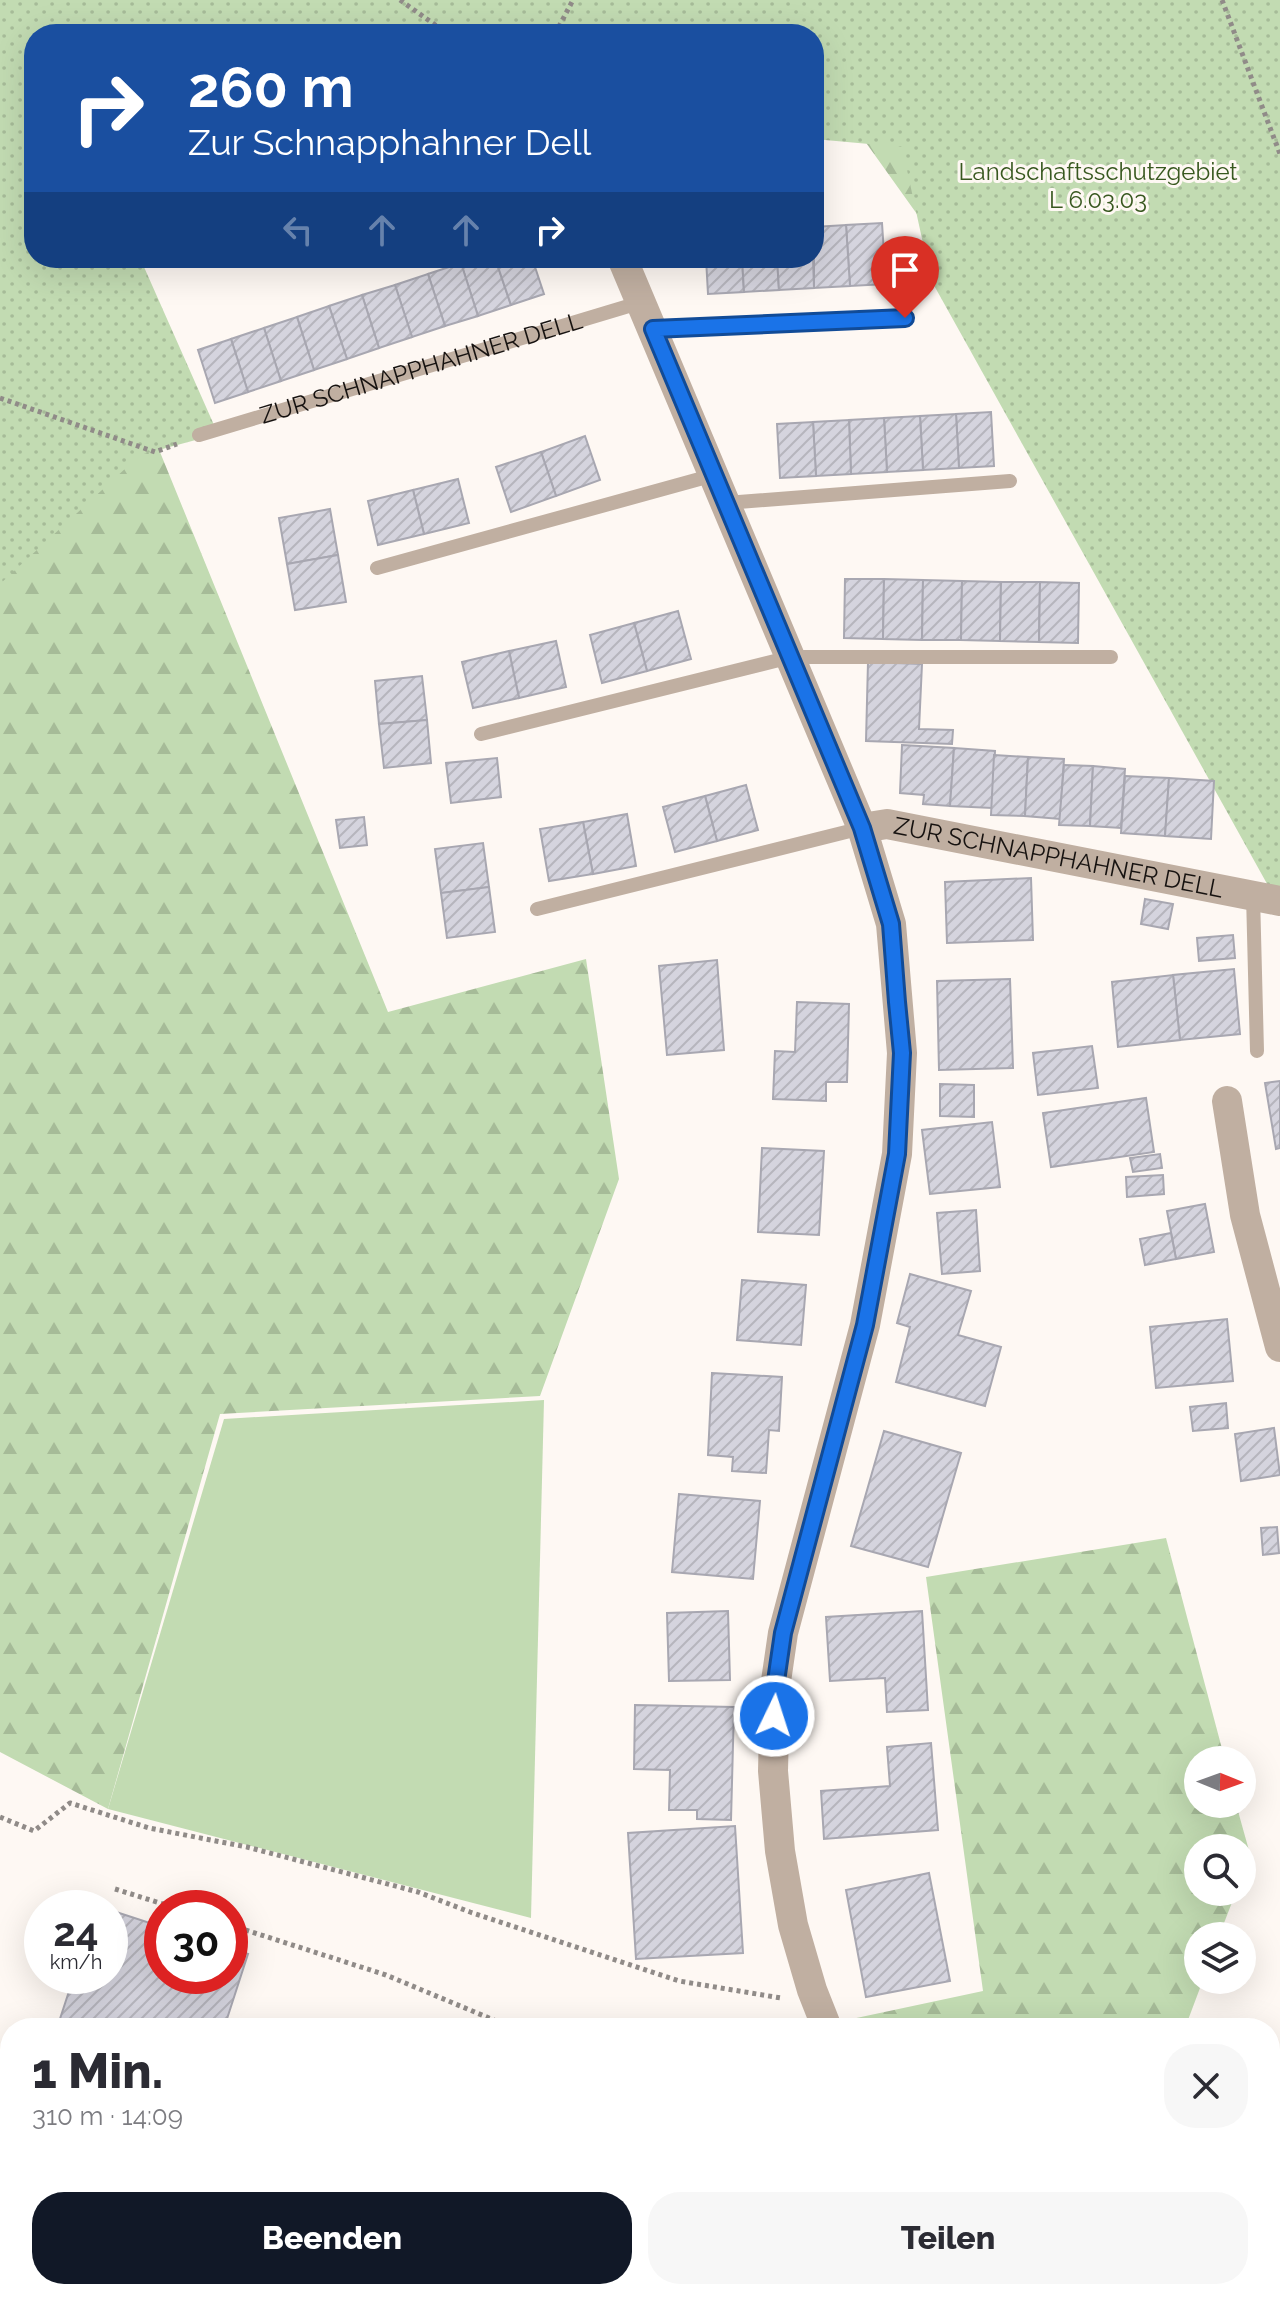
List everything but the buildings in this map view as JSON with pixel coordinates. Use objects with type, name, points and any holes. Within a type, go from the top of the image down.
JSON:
[{"type":"street","name":"ZUR SCHNAPPHAHNER DELL","points":[[626,268],[862,828],[891,924],[902,1053],[897,1154],[865,1325],[783,1633],[775,1688],[773,1771],[780,1851],[793,1925],[822,2016]]},
{"type":"street","name":"ZUR SCHNAPPHAHNER DELL","points":[[862,828],[887,824],[1266,898]]},
{"type":"street","points":[[1227,1101],[1245,1215],[1280,1347]]},
{"type":"lane","name":"ZUR SCHNAPPHAHNER DELL","points":[[199,435],[648,316],[905,318]]},
{"type":"lane","points":[[377,568],[714,475]]},
{"type":"lane","points":[[726,503],[1010,481]]},
{"type":"lane","points":[[481,734],[791,657],[1111,657]]},
{"type":"lane","name":"ZUR SCHNAPPHAHNER DELL","points":[[537,909],[862,828]]},
{"type":"lane","points":[[1257,1051],[1266,898]]},
{"type":"path","points":[[400,0],[434,24]]},
{"type":"path","points":[[560,24],[573,0]]},
{"type":"path","points":[[1222,0],[1280,154]]},
{"type":"path","points":[[0,398],[155,452],[199,435]]},
{"type":"path","points":[[0,1817],[34,1831],[70,1803],[149,1828],[262,1850],[418,1892],[679,1981],[822,2016]]},
{"type":"path","points":[[115,1889],[144,1898]]},
{"type":"path","points":[[248,1931],[386,1975],[489,2018]]},
{"type":"green space","points":[[0,0],[1280,0],[1280,722],[824,84],[824,24],[24,24],[24,268],[85,268],[388,1012],[586,959],[619,1179],[540,1396],[220,1414],[108,1809],[0,1752]]},
{"type":"green space","name":"Landschaftsschutzgebiet L 6.03.03","points":[[0,0],[1280,0],[1280,907],[931,280],[902,147],[824,140],[824,24],[24,24],[24,268],[144,268],[218,434],[140,455],[0,584]]},
{"type":"green space","points":[[544,1400],[531,1918],[108,1809],[224,1419]]},
{"type":"green space","points":[[1166,1538],[1221,1746],[1184,1746],[1184,1818],[1240,1818],[1244,1834],[1184,1834],[1184,1906],[1231,1906],[1224,1922],[1184,1922],[1184,1994],[1198,1994],[1189,2018],[856,2018],[983,1991],[926,1577]]},
{"type":"route","points":[[774,1716],[783,1633],[865,1325],[897,1154],[902,1053],[891,924],[862,828],[653,329],[905,318]]}]
